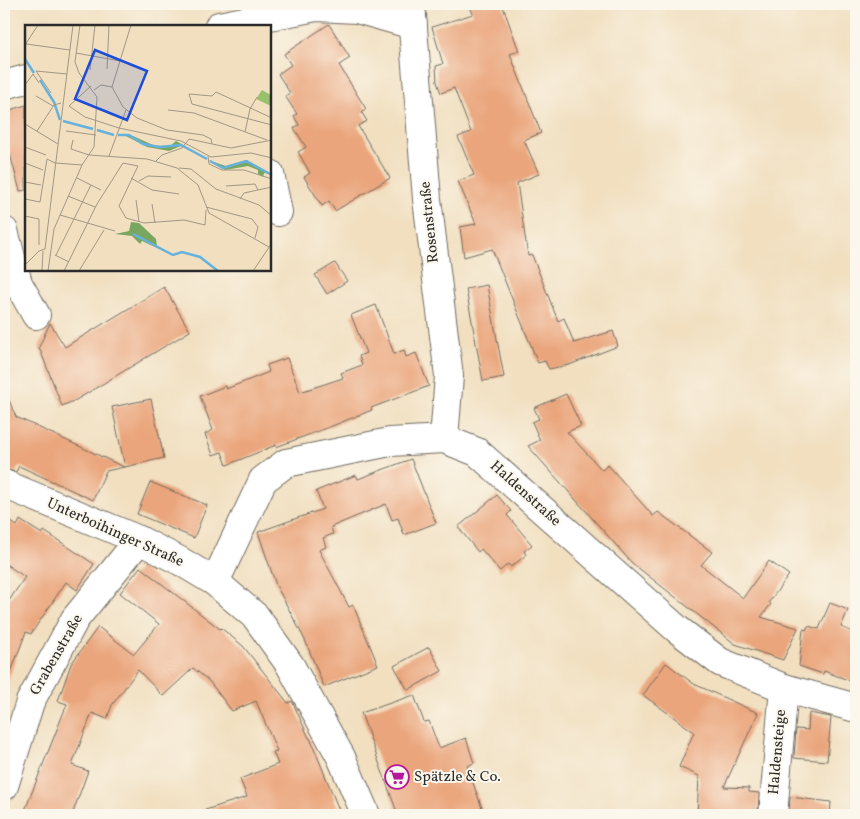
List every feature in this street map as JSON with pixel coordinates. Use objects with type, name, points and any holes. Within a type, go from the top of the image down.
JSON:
[{"type":"street","points":[[227,20],[316,7],[412,15]]},
{"type":"street","name":"Rosenstraße","points":[[412,15],[427,199],[449,376],[444,439]]},
{"type":"street","points":[[4,85],[25,79]]},
{"type":"street","points":[[271,179],[278,212]]},
{"type":"street","points":[[4,231],[18,283],[36,315]]},
{"type":"street","name":"Haldenstraße","points":[[215,582],[263,480],[286,463],[390,442],[444,439],[477,452],[678,629],[720,662],[784,688],[856,708]]},
{"type":"street","name":"Unterboihinger Straße","points":[[4,484],[139,540],[180,561],[215,582],[256,617],[290,665],[341,757],[366,815]]},
{"type":"street","name":"Grabenstraße","points":[[4,786],[30,702],[75,619],[139,540]]},
{"type":"street","name":"Haldensteige","points":[[773,815],[784,688]]},
{"type":"building","points":[[469,4],[502,4],[519,51],[510,54],[541,133],[524,140],[539,174],[517,183],[528,256],[532,255],[558,321],[564,318],[574,343],[613,331],[618,346],[569,365],[549,369],[545,361],[538,363],[492,249],[464,257],[460,227],[476,224],[458,181],[474,175],[458,137],[471,132],[454,88],[441,93],[437,82],[436,66],[443,64],[432,27],[473,14]]},
{"type":"building","points":[[329,24],[350,58],[339,65],[366,109],[362,113],[367,121],[358,126],[390,178],[335,211],[329,201],[322,206],[304,177],[310,173],[298,152],[306,147],[294,128],[299,125],[294,116],[297,114],[285,96],[290,93],[278,74],[291,65],[284,54]]},
{"type":"building","points":[[25,105],[25,190],[20,191],[4,132],[4,112]]},
{"type":"building","points":[[335,263],[347,281],[327,294],[315,275]]},
{"type":"building","points":[[487,285],[504,377],[483,381],[466,289]]},
{"type":"building","points":[[164,287],[190,331],[76,400],[62,406],[39,347],[50,323],[65,347]]},
{"type":"building","points":[[376,305],[394,354],[404,350],[406,357],[416,353],[429,386],[371,408],[372,410],[332,426],[276,447],[276,445],[227,465],[222,452],[213,455],[205,434],[213,430],[200,396],[225,386],[226,389],[269,372],[267,365],[287,358],[300,392],[343,378],[341,373],[362,365],[359,356],[366,353],[351,315]]},
{"type":"building","points":[[4,388],[16,417],[124,467],[106,471],[93,500],[19,466],[16,472],[4,469]]},
{"type":"building","points":[[566,394],[581,426],[567,432],[602,470],[608,465],[653,516],[658,512],[712,552],[701,565],[743,598],[769,561],[789,575],[769,602],[771,604],[761,617],[798,628],[783,660],[735,644],[632,563],[528,446],[540,440],[532,422],[539,419],[534,408]]},
{"type":"building","points":[[151,399],[164,458],[125,467],[112,407]]},
{"type":"building","points":[[411,459],[436,523],[404,535],[398,518],[392,520],[386,504],[331,527],[333,534],[323,538],[326,547],[319,550],[349,607],[353,605],[378,665],[324,687],[305,640],[276,585],[258,532],[323,509],[316,491],[356,475],[358,479]]},
{"type":"building","points":[[150,482],[207,505],[194,538],[137,514]]},
{"type":"building","points":[[497,495],[511,511],[507,515],[532,545],[524,551],[526,555],[511,567],[508,564],[500,571],[481,549],[478,552],[458,527]]},
{"type":"building","points":[[4,517],[17,526],[20,520],[42,534],[44,531],[94,564],[77,590],[66,582],[31,634],[26,632],[6,685],[4,685],[4,608],[25,577],[4,563]]},
{"type":"building","points":[[140,567],[243,646],[288,703],[292,701],[310,738],[341,815],[203,815],[202,811],[247,797],[240,779],[278,764],[273,752],[277,751],[256,701],[232,711],[209,681],[193,668],[163,696],[138,670],[112,705],[107,719],[92,713],[72,765],[88,771],[72,815],[23,815],[67,704],[58,701],[71,664],[98,627],[134,654],[159,624],[120,593]]},
{"type":"building","points":[[830,603],[848,610],[841,627],[856,633],[856,683],[824,671],[823,674],[799,666],[803,629],[806,630],[808,626],[819,629]]},
{"type":"building","points":[[429,647],[442,671],[408,690],[394,666]]},
{"type":"building","points":[[666,663],[694,684],[758,713],[724,787],[749,788],[749,792],[759,793],[758,815],[697,815],[699,776],[679,767],[694,732],[643,695]]},
{"type":"building","points":[[414,695],[424,722],[429,721],[439,748],[466,738],[474,763],[467,766],[483,811],[471,815],[398,815],[361,713]]},
{"type":"building","points":[[809,713],[831,717],[827,761],[794,758],[796,729],[808,730]]},
{"type":"building","points":[[790,797],[831,802],[830,815],[789,815]]},
{"type":"place","name":"Spätzle & Co.","points":[[397,777]]}]
